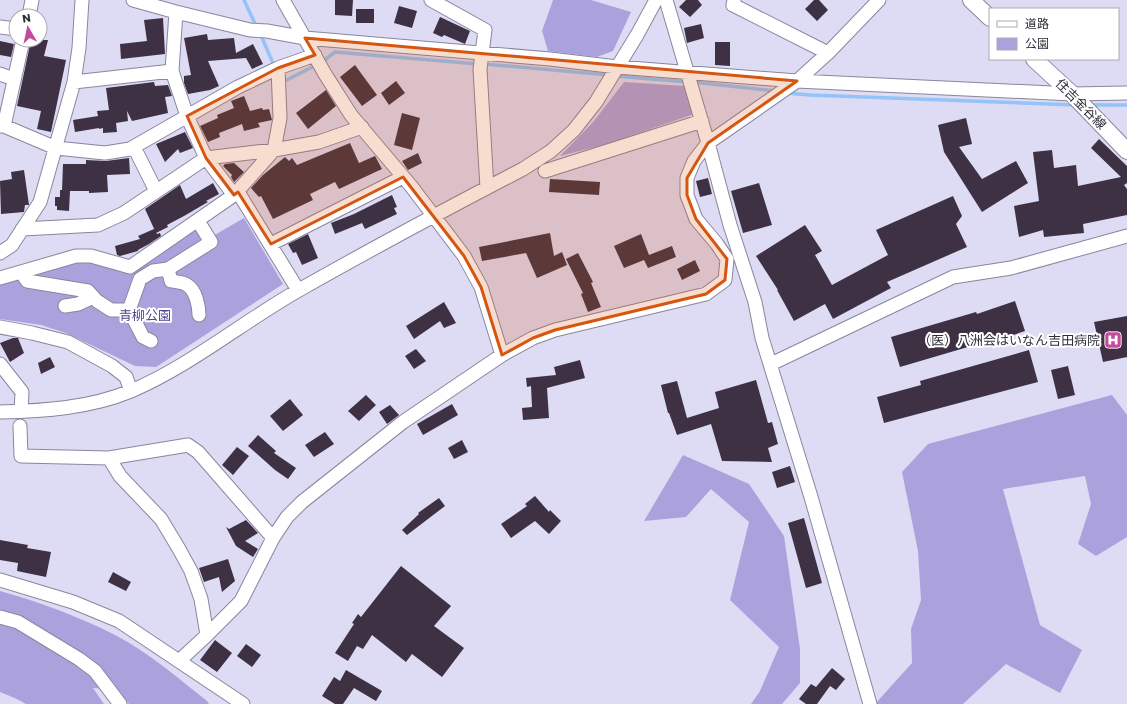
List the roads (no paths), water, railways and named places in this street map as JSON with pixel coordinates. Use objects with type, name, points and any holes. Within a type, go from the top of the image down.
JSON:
[{"type":"main road","points":[[971,0],[989,17]]},
{"type":"main road","name":"住吉金谷線","points":[[1035,60],[1072,94],[1127,151]]},
{"type":"street","points":[[0,253],[12,245],[40,202],[74,82],[79,48],[82,0]]},
{"type":"street","points":[[133,0],[250,30],[267,31],[305,38],[550,58],[618,67],[688,79],[1072,94],[1127,94]]},
{"type":"street","points":[[283,0],[351,115],[435,216],[444,231],[464,256],[481,287],[502,355]]},
{"type":"street","points":[[432,0],[485,30],[480,68],[488,188]]},
{"type":"street","points":[[0,412],[54,410],[109,399],[131,391],[171,371],[298,290],[523,169],[551,151],[579,124],[596,102],[618,67],[656,0]]},
{"type":"street","points":[[666,0],[688,79],[702,121],[730,225],[755,302],[762,338],[811,497],[870,704]]},
{"type":"street","points":[[178,661],[208,635],[241,601],[273,538],[287,517],[302,502],[403,422],[502,355],[533,338],[555,330],[706,294],[725,280],[727,259],[717,244],[696,219],[687,196],[687,178],[694,161],[708,143],[793,83],[828,53],[879,0]]},
{"type":"street","points":[[730,2],[828,53]]},
{"type":"street","points":[[176,12],[172,71],[187,116],[206,158],[236,194],[270,244],[298,290]]},
{"type":"street","points":[[21,48],[2,126],[56,148],[105,153],[130,149],[238,87],[278,79],[318,61]]},
{"type":"street","points":[[74,82],[172,71]]},
{"type":"street","points":[[0,74],[14,79]]},
{"type":"street","points":[[0,278],[76,256],[91,256],[130,267],[236,194],[274,150],[280,118],[278,79]]},
{"type":"street","points":[[545,171],[702,121]]},
{"type":"street","points":[[22,229],[98,225],[124,213],[206,158],[274,150],[319,142],[362,127]]},
{"type":"street","points":[[134,147],[156,191]]},
{"type":"street","points":[[270,244],[403,177]]},
{"type":"street","points":[[151,341],[143,337],[129,310],[140,279],[153,270],[168,269],[211,242],[198,221]]},
{"type":"street","points":[[770,364],[953,277],[1011,268],[1127,236]]},
{"type":"street","points":[[168,269],[171,281],[188,285],[192,290],[199,310],[199,315]]},
{"type":"street","points":[[21,272],[27,281],[88,291],[97,301],[111,310],[129,310]]},
{"type":"street","points":[[65,306],[78,304],[93,297]]},
{"type":"street","points":[[0,327],[68,342],[112,366],[126,377],[131,391]]},
{"type":"street","points":[[0,364],[22,392],[21,412]]},
{"type":"street","points":[[20,426],[21,456],[108,458],[188,445],[198,452],[273,538]]},
{"type":"street","points":[[108,458],[120,476],[161,519],[179,549],[191,571],[201,599],[208,635]]},
{"type":"street","points":[[0,580],[73,602],[119,621],[243,704]]},
{"type":"street","points":[[0,617],[18,622],[95,670],[120,704]]},
{"type":"waterway","points":[[244,0],[257,28]]},
{"type":"waterway","points":[[260,33],[272,61]]},
{"type":"waterway","points":[[322,62],[335,52],[478,64]]},
{"type":"waterway","points":[[484,64],[609,75]]},
{"type":"waterway","points":[[281,83],[316,65]]},
{"type":"waterway","points":[[615,76],[687,82]]},
{"type":"waterway","points":[[693,82],[776,91]]},
{"type":"waterway","points":[[786,93],[1076,105]]},
{"type":"waterway","points":[[1090,105],[1127,105]]},
{"type":"place","name":"（医）八洲会はいなん吉田病院","points":[[1113,340]]},
{"type":"park label","name":"青柳公園","points":[[145,315]]}]
